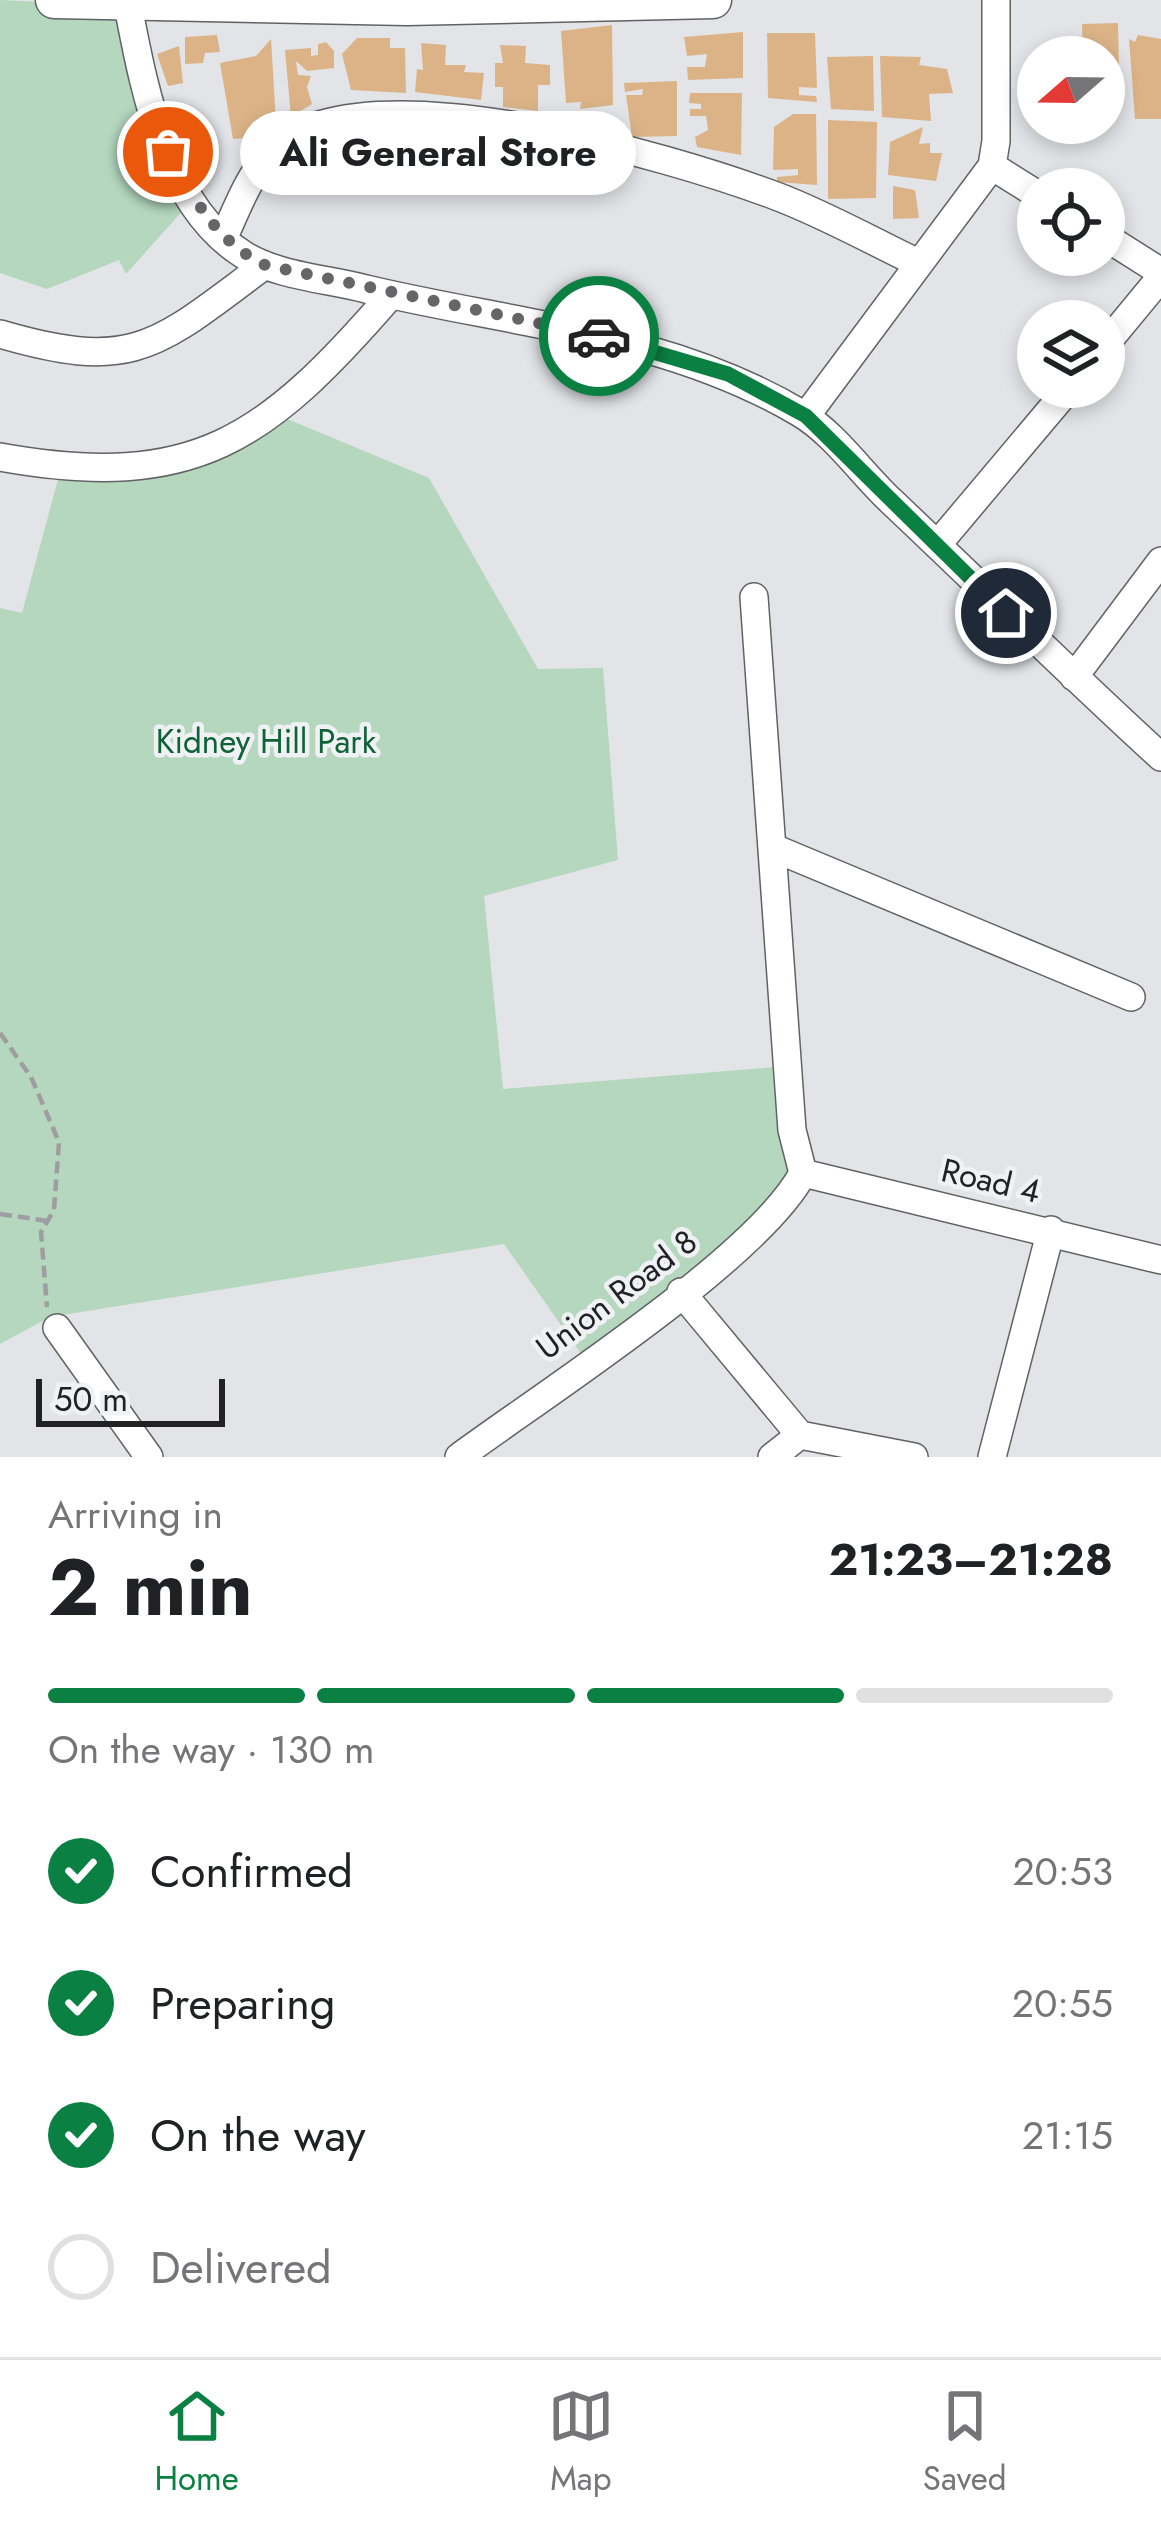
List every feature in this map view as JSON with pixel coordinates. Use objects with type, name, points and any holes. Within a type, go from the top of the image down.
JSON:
[{"type":"main road","points":[[54,0],[128,6],[713,0]]},
{"type":"street","points":[[806,416],[916,262],[992,166],[997,141],[996,0]]},
{"type":"street","points":[[128,6],[144,87],[168,152],[198,208],[224,237],[265,265],[671,353],[728,374],[806,416],[1161,757]]},
{"type":"street","points":[[224,237],[247,188],[275,148],[358,115],[453,116],[632,149],[779,197],[916,262]]},
{"type":"street","points":[[992,166],[1017,182]]},
{"type":"street","points":[[1125,250],[1161,275],[1125,320]]},
{"type":"street","points":[[0,334],[101,356],[141,347],[188,322],[265,265]]},
{"type":"street","points":[[0,457],[104,472],[187,459],[292,401],[391,295]]},
{"type":"street","points":[[938,545],[1052,408]]},
{"type":"street","points":[[1074,677],[1161,562]]},
{"type":"street","points":[[754,597],[776,849],[792,1130],[803,1174]]},
{"type":"street","points":[[776,849],[1131,997]]},
{"type":"street","name":"Road 4","points":[[803,1174],[1161,1260]]},
{"type":"street","name":"Union Road 8","points":[[459,1457],[775,1215],[803,1174]]},
{"type":"street","points":[[992,1457],[1051,1230]]},
{"type":"street","points":[[680,1292],[800,1435],[914,1457]]},
{"type":"street","points":[[57,1328],[147,1456]]},
{"type":"street","points":[[772,1457],[800,1435]]},
{"type":"path","points":[[0,1033],[31,1077],[59,1142],[54,1210],[41,1232],[42,1282],[57,1328]]},
{"type":"path","points":[[0,1214],[48,1221]]},
{"type":"green space","points":[[0,0],[128,6],[193,199],[126,274],[119,260],[47,289],[0,273]]},
{"type":"green space","name":"Kidney Hill Park","points":[[273,413],[429,478],[538,669],[603,668],[618,860],[484,896],[503,1089],[788,1066],[803,1174],[587,1362],[504,1244],[50,1317],[0,1344],[0,608],[22,613],[61,468],[187,459]]},
{"type":"building","points":[[1118,23],[1118,36],[1082,36],[1082,24]]},
{"type":"building","points":[[612,25],[613,105],[580,109],[581,102],[566,103],[561,31]]},
{"type":"building","points":[[743,32],[743,78],[688,80],[687,67],[705,67],[707,54],[687,56],[684,37]]},
{"type":"building","points":[[767,33],[815,33],[817,88],[799,87],[799,95],[816,96],[817,102],[768,98]]},
{"type":"building","points":[[217,35],[220,52],[205,53],[203,63],[185,64],[185,37]]},
{"type":"building","points":[[1138,35],[1161,39],[1161,119],[1135,119],[1129,39],[1135,42]]},
{"type":"building","points":[[357,38],[390,38],[390,48],[405,48],[406,93],[351,90],[342,54]]},
{"type":"building","points":[[271,39],[276,122],[260,137],[233,139],[220,63],[256,56]]},
{"type":"building","points":[[326,42],[334,51],[334,68],[307,71],[296,61],[298,75],[311,76],[307,87],[312,104],[291,117],[285,50],[311,48],[311,56],[318,55],[318,44]]},
{"type":"building","points":[[421,43],[446,45],[445,65],[466,65],[464,72],[484,73],[481,100],[415,92],[417,69],[423,70]]},
{"type":"building","points":[[500,45],[526,46],[525,63],[550,65],[550,85],[538,85],[538,111],[503,107],[503,87],[495,87],[495,63],[503,63]]},
{"type":"building","points":[[179,46],[183,83],[168,86],[157,54]]},
{"type":"building","points":[[873,56],[874,111],[831,109],[827,57]]},
{"type":"building","points":[[880,56],[921,57],[919,65],[947,69],[953,93],[929,94],[931,121],[882,117]]},
{"type":"building","points":[[677,81],[677,136],[632,137],[626,95],[642,95],[643,89],[625,92],[624,83]]},
{"type":"building","points":[[690,93],[742,93],[741,155],[697,147],[695,137],[708,130],[706,116],[690,116],[690,109],[701,109],[701,104],[689,103]]},
{"type":"building","points":[[793,114],[816,114],[817,185],[777,182],[777,177],[798,175],[798,169],[773,170],[774,127]]},
{"type":"building","points":[[828,120],[877,122],[876,198],[828,199]]},
{"type":"building","points":[[923,127],[919,144],[930,143],[930,153],[942,153],[936,181],[888,175],[890,142]]},
{"type":"building","points":[[893,186],[915,190],[919,218],[893,219]]},
{"type":"way so far","points":[[168,152],[198,208],[242,254],[265,265],[599,336]]},
{"type":"place","name":"Ali General Store","points":[[168,152]]},
{"type":"route","points":[[599,336],[671,353],[728,374],[806,416],[1006,613]]}]
